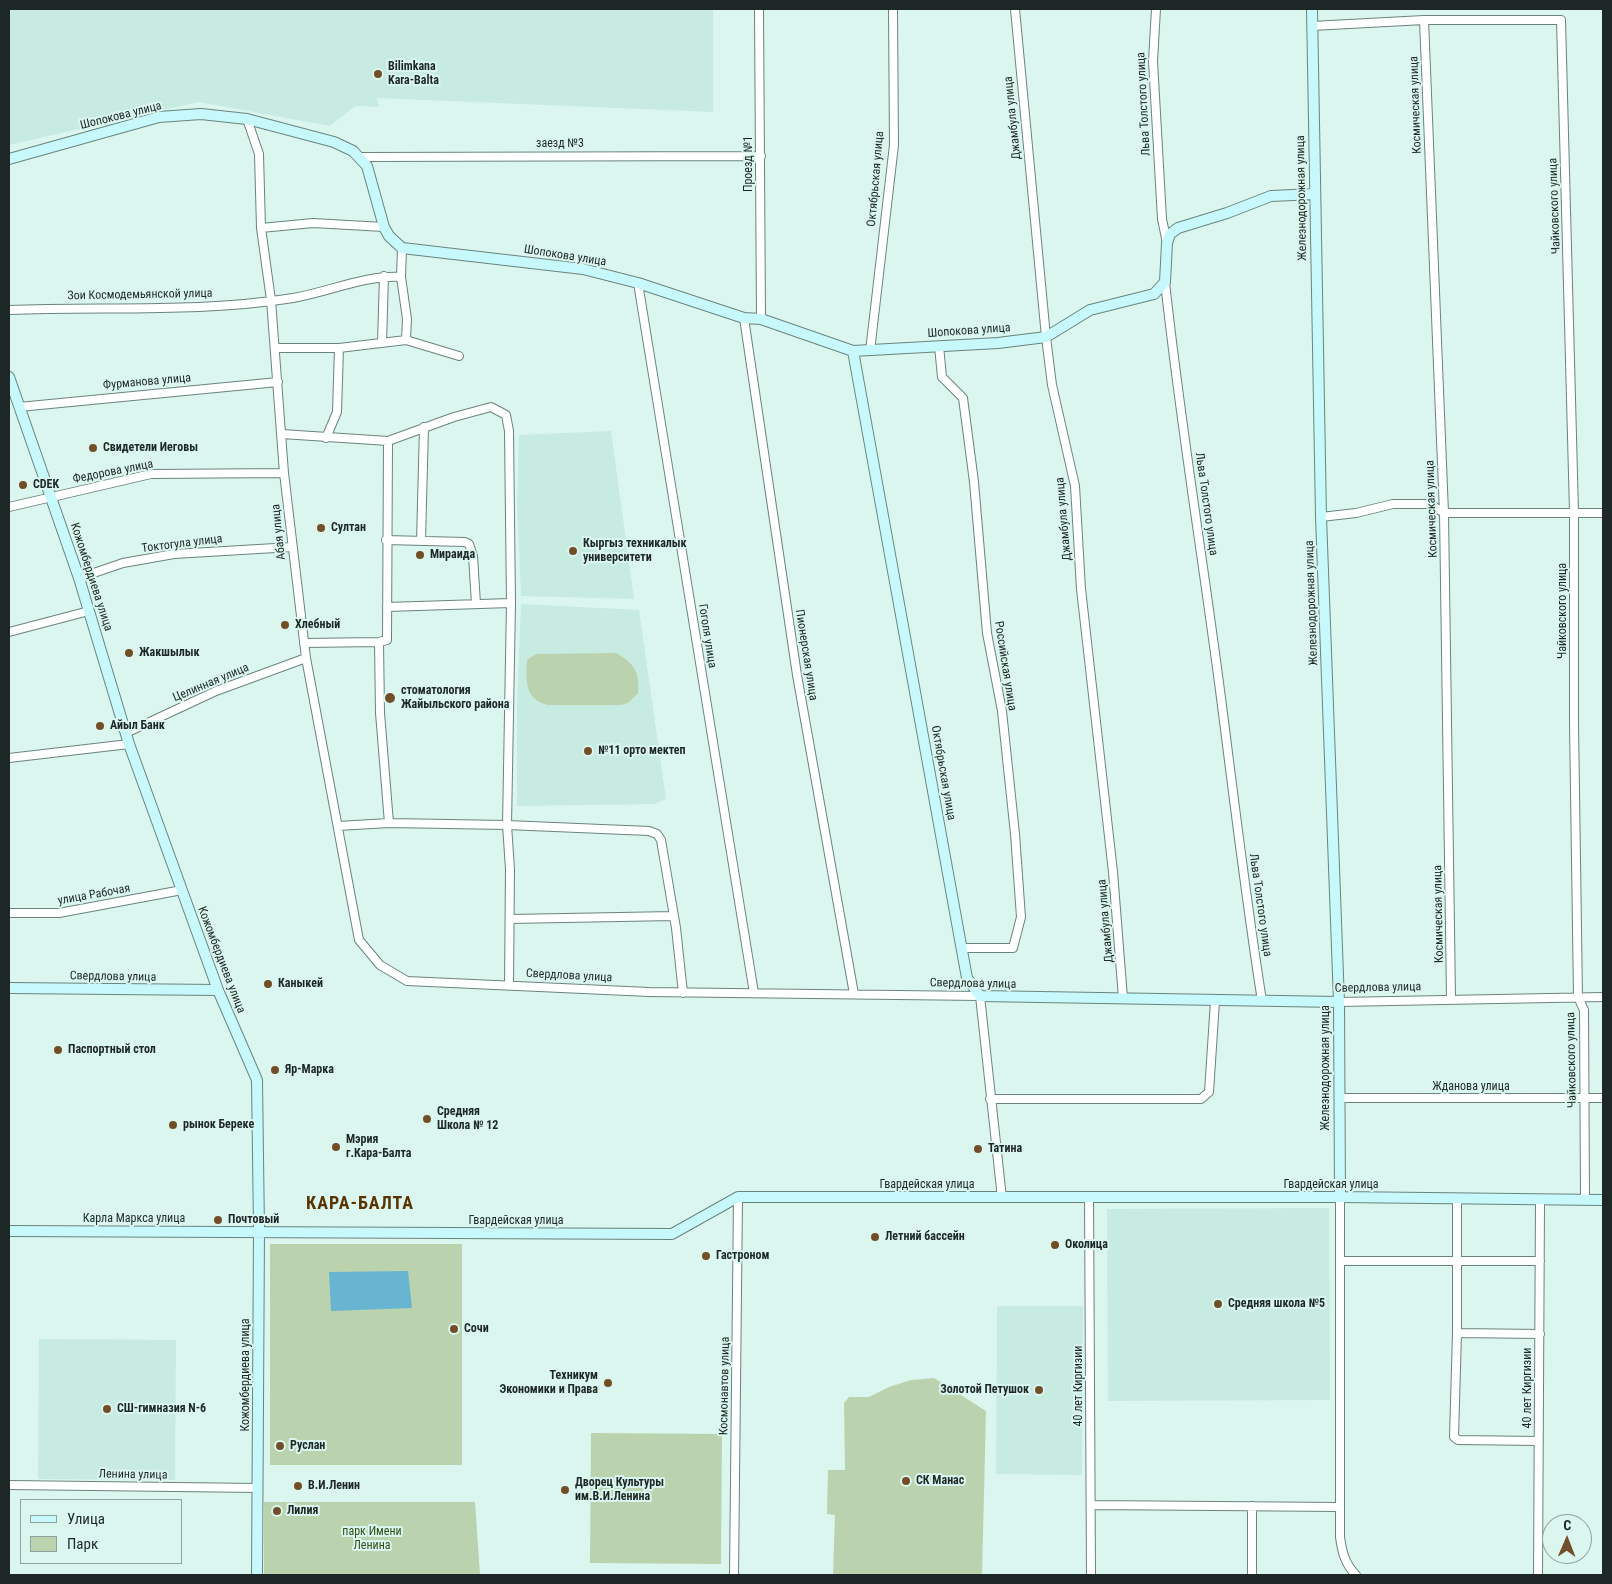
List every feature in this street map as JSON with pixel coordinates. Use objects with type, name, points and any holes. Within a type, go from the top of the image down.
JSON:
[{"type":"street","name":"Проезд №1","points":[[759,9],[761,319]]},
{"type":"street","name":"Октябрьская улица","points":[[870,351],[894,145],[893,9]]},
{"type":"street","name":"Джамбула улица","points":[[1015,9],[1052,385],[1075,486],[1081,589],[1113,872],[1124,998]]},
{"type":"street","name":"Льва Толстого улица","points":[[1156,9],[1153,61],[1162,219],[1167,243],[1165,282],[1176,383],[1221,697],[1243,881],[1262,1001]]},
{"type":"street","name":"Железнодорожная улица","points":[[1312,9],[1321,517],[1338,1002],[1340,1197]]},
{"type":"street","points":[[1312,26],[1424,20]]},
{"type":"street","name":"Чайковского улица","points":[[1424,20],[1561,20],[1574,512],[1574,722],[1578,997],[1584,1010],[1585,1200]]},
{"type":"street","name":"Космическая улица","points":[[1424,20],[1444,513],[1451,998]]},
{"type":"street","name":"Шопокова улица","points":[[9,159],[159,117],[201,114],[247,119],[334,142],[353,151],[360,157]]},
{"type":"street","name":"Абая улица","points":[[247,119],[259,154],[261,228],[271,300],[284,473],[304,644],[359,940]]},
{"type":"street","name":"заезд №3","points":[[360,157],[761,156]]},
{"type":"street","points":[[360,157],[367,166],[384,227],[389,236],[402,248],[401,277],[407,319],[406,340]]},
{"type":"street","points":[[1167,243],[1170,234],[1178,228],[1271,196],[1315,194]]},
{"type":"street","points":[[261,228],[313,223],[384,227]]},
{"type":"street","name":"Шопокова улица","points":[[402,248],[583,268],[638,283],[744,318],[761,319],[853,351],[998,343],[1046,336],[1090,310],[1154,294],[1165,282]]},
{"type":"street","points":[[382,343],[384,276]]},
{"type":"street","name":"Зои Космодемьянской улица","points":[[9,310],[90,307],[189,309],[293,298],[384,276],[401,277]]},
{"type":"street","name":"Гоголя улица","points":[[638,283],[754,993]]},
{"type":"street","name":"Пионерская улица","points":[[744,318],[797,675],[854,994]]},
{"type":"street","points":[[275,348],[339,348],[406,340],[458,356]]},
{"type":"street","name":"Российская улица","points":[[939,346],[942,377],[963,398],[975,491],[987,633],[1004,730],[1015,834],[1021,917],[1013,948],[962,948]]},
{"type":"street","points":[[326,438],[337,412],[339,348]]},
{"type":"street","name":"Октябрьская улица","points":[[853,351],[967,978],[980,996],[1002,1198]]},
{"type":"street","name":"Кожомбердиева улица","points":[[9,377],[11,392],[19,407],[79,578],[129,744],[218,990],[257,1080],[259,1231],[257,1575]]},
{"type":"street","name":"Фурманова улица","points":[[19,407],[278,382]]},
{"type":"street","points":[[282,434],[388,441],[424,427],[491,407],[506,415],[509,430],[511,603],[507,825],[510,869],[509,986]]},
{"type":"street","points":[[421,541],[424,427]]},
{"type":"street","points":[[304,644],[379,642],[387,639],[388,441]]},
{"type":"street","name":"Федорова улица","points":[[9,507],[151,474],[284,473]]},
{"type":"street","points":[[1321,517],[1356,513],[1393,504],[1430,504],[1444,513],[1603,513]]},
{"type":"street","points":[[386,540],[465,542],[469,544],[473,556],[476,604]]},
{"type":"street","name":"Токтогула улица","points":[[79,578],[123,563],[174,554],[292,547]]},
{"type":"street","points":[[387,607],[511,603]]},
{"type":"street","points":[[9,632],[89,611]]},
{"type":"street","points":[[379,642],[380,713],[390,823]]},
{"type":"street","name":"Целинная улица","points":[[126,733],[216,690],[306,658]]},
{"type":"street","points":[[9,758],[129,744]]},
{"type":"street","points":[[338,826],[390,823],[507,825],[654,832],[660,840],[674,916],[684,993]]},
{"type":"street","name":"улица Рабочая","points":[[9,913],[59,913],[182,890]]},
{"type":"street","points":[[510,919],[674,916]]},
{"type":"street","name":"Свердлова улица","points":[[359,940],[380,965],[407,981],[509,986],[684,993],[1124,998],[1215,1001],[1338,1002],[1451,998],[1603,997]]},
{"type":"street","name":"Свердлова улица","points":[[9,988],[218,990]]},
{"type":"street","points":[[990,1099],[1201,1099],[1210,1092],[1215,1001]]},
{"type":"street","name":"Жданова улица","points":[[1339,1098],[1603,1098]]},
{"type":"street","name":"Гвардейская улица","points":[[259,1231],[672,1234],[738,1196],[1002,1198],[1340,1197],[1540,1201],[1603,1200]]},
{"type":"street","name":"Космонавтов улица","points":[[734,1575],[738,1196]]},
{"type":"street","points":[[1340,1197],[1340,1507],[1342,1552],[1348,1567],[1356,1575]]},
{"type":"street","name":"40 лет Киргизии","points":[[1090,1198],[1091,1575]]},
{"type":"street","points":[[1458,1199],[1457,1333],[1453,1434],[1456,1439],[1539,1441]]},
{"type":"street","name":"40 лет Киргизии","points":[[1538,1575],[1540,1201]]},
{"type":"street","name":"Карла Маркса улица","points":[[9,1231],[259,1231]]},
{"type":"street","points":[[1340,1261],[1540,1261]]},
{"type":"street","points":[[1457,1333],[1540,1334]]},
{"type":"street","name":"Ленина улица","points":[[9,1485],[258,1488]]},
{"type":"street","points":[[1091,1505],[1340,1507]]},
{"type":"street","points":[[1252,1506],[1252,1575]]},
{"type":"shaded area","points":[[9,9],[713,9],[713,112],[377,98],[379,107],[355,106],[330,126],[199,102],[9,145]]},
{"type":"shaded area","name":"Кыргыз техникалык университети","points":[[611,431],[634,599],[521,596],[517,505],[519,435]]},
{"type":"shaded area","name":"№11 орто мектеп","points":[[521,604],[639,610],[666,799],[655,804],[517,806],[517,702]]},
{"type":"shaded area","name":"Средняя школа №5","points":[[1329,1208],[1330,1400],[1108,1401],[1107,1209]]},
{"type":"shaded area","name":"Золотой Петушок","points":[[997,1306],[1083,1306],[1082,1475],[996,1474]]},
{"type":"shaded area","name":"СШ-гимназия N-6","points":[[39,1339],[176,1340],[175,1480],[38,1479]]},
{"type":"green space","points":[[616,653],[631,665],[637,674],[638,693],[628,703],[621,705],[547,705],[539,702],[530,693],[526,674],[527,660],[536,654]]},
{"type":"green space","points":[[270,1244],[462,1244],[462,1465],[270,1465]]},
{"type":"green space","name":"СК Манас","points":[[934,1378],[986,1411],[982,1575],[833,1575],[835,1515],[827,1514],[828,1470],[845,1470],[844,1403],[849,1397],[869,1397],[889,1387],[911,1380]]},
{"type":"green space","points":[[591,1433],[722,1434],[721,1564],[590,1563]]},
{"type":"green space","name":"парк Имени Ленина","points":[[264,1502],[475,1502],[480,1575],[264,1575]]},
{"type":"water","points":[[408,1271],[412,1308],[331,1311],[329,1272]]},
{"type":"place","name":"Bilimkana Kara-Balta","points":[[378,74]]},
{"type":"place","name":"Свидетели Иеговы","points":[[93,448]]},
{"type":"place","name":"CDEK","points":[[23,485]]},
{"type":"place","name":"Султан","points":[[321,528]]},
{"type":"place","name":"Кыргыз техникалык университети","points":[[573,551]]},
{"type":"place","name":"Мираида","points":[[420,555]]},
{"type":"place","name":"Хлебный","points":[[285,625]]},
{"type":"place","name":"Жакшылык","points":[[129,653]]},
{"type":"place","name":"стоматология Жайыльского района","points":[[390,698]]},
{"type":"place","name":"Айыл Банк","points":[[100,726]]},
{"type":"place","name":"№11 орто мектеп","points":[[588,751]]},
{"type":"place","name":"Каныкей","points":[[268,984]]},
{"type":"place","name":"Паспортный стол","points":[[58,1050]]},
{"type":"place","name":"Яр-Марка","points":[[275,1070]]},
{"type":"place","name":"Средняя Школа № 12","points":[[427,1119]]},
{"type":"place","name":"рынок Береке","points":[[173,1125]]},
{"type":"place","name":"Мэрия г.Кара-Балта","points":[[336,1147]]},
{"type":"place","name":"Татина","points":[[978,1149]]},
{"type":"place","name":"Почтовый","points":[[218,1220]]},
{"type":"place","name":"Летний бассейн","points":[[875,1237]]},
{"type":"place","name":"Околица","points":[[1055,1245]]},
{"type":"place","name":"Гастроном","points":[[706,1256]]},
{"type":"place","name":"Средняя школа №5","points":[[1218,1304]]},
{"type":"place","name":"Сочи","points":[[454,1329]]},
{"type":"place","name":"Техникум Экономики и Права","points":[[608,1383]]},
{"type":"place","name":"Золотой Петушок","points":[[1039,1390]]},
{"type":"place","name":"СШ-гимназия N-6","points":[[107,1409]]},
{"type":"place","name":"Руслан","points":[[280,1446]]},
{"type":"place","name":"СК Манас","points":[[906,1481]]},
{"type":"place","name":"В.И.Ленин","points":[[298,1486]]},
{"type":"place","name":"Дворец Культуры им.В.И.Ленина","points":[[565,1490]]},
{"type":"place","name":"Лилия","points":[[277,1511]]},
{"type":"district","name":"КАРА-БАЛТА","points":[[360,1204]]}]
